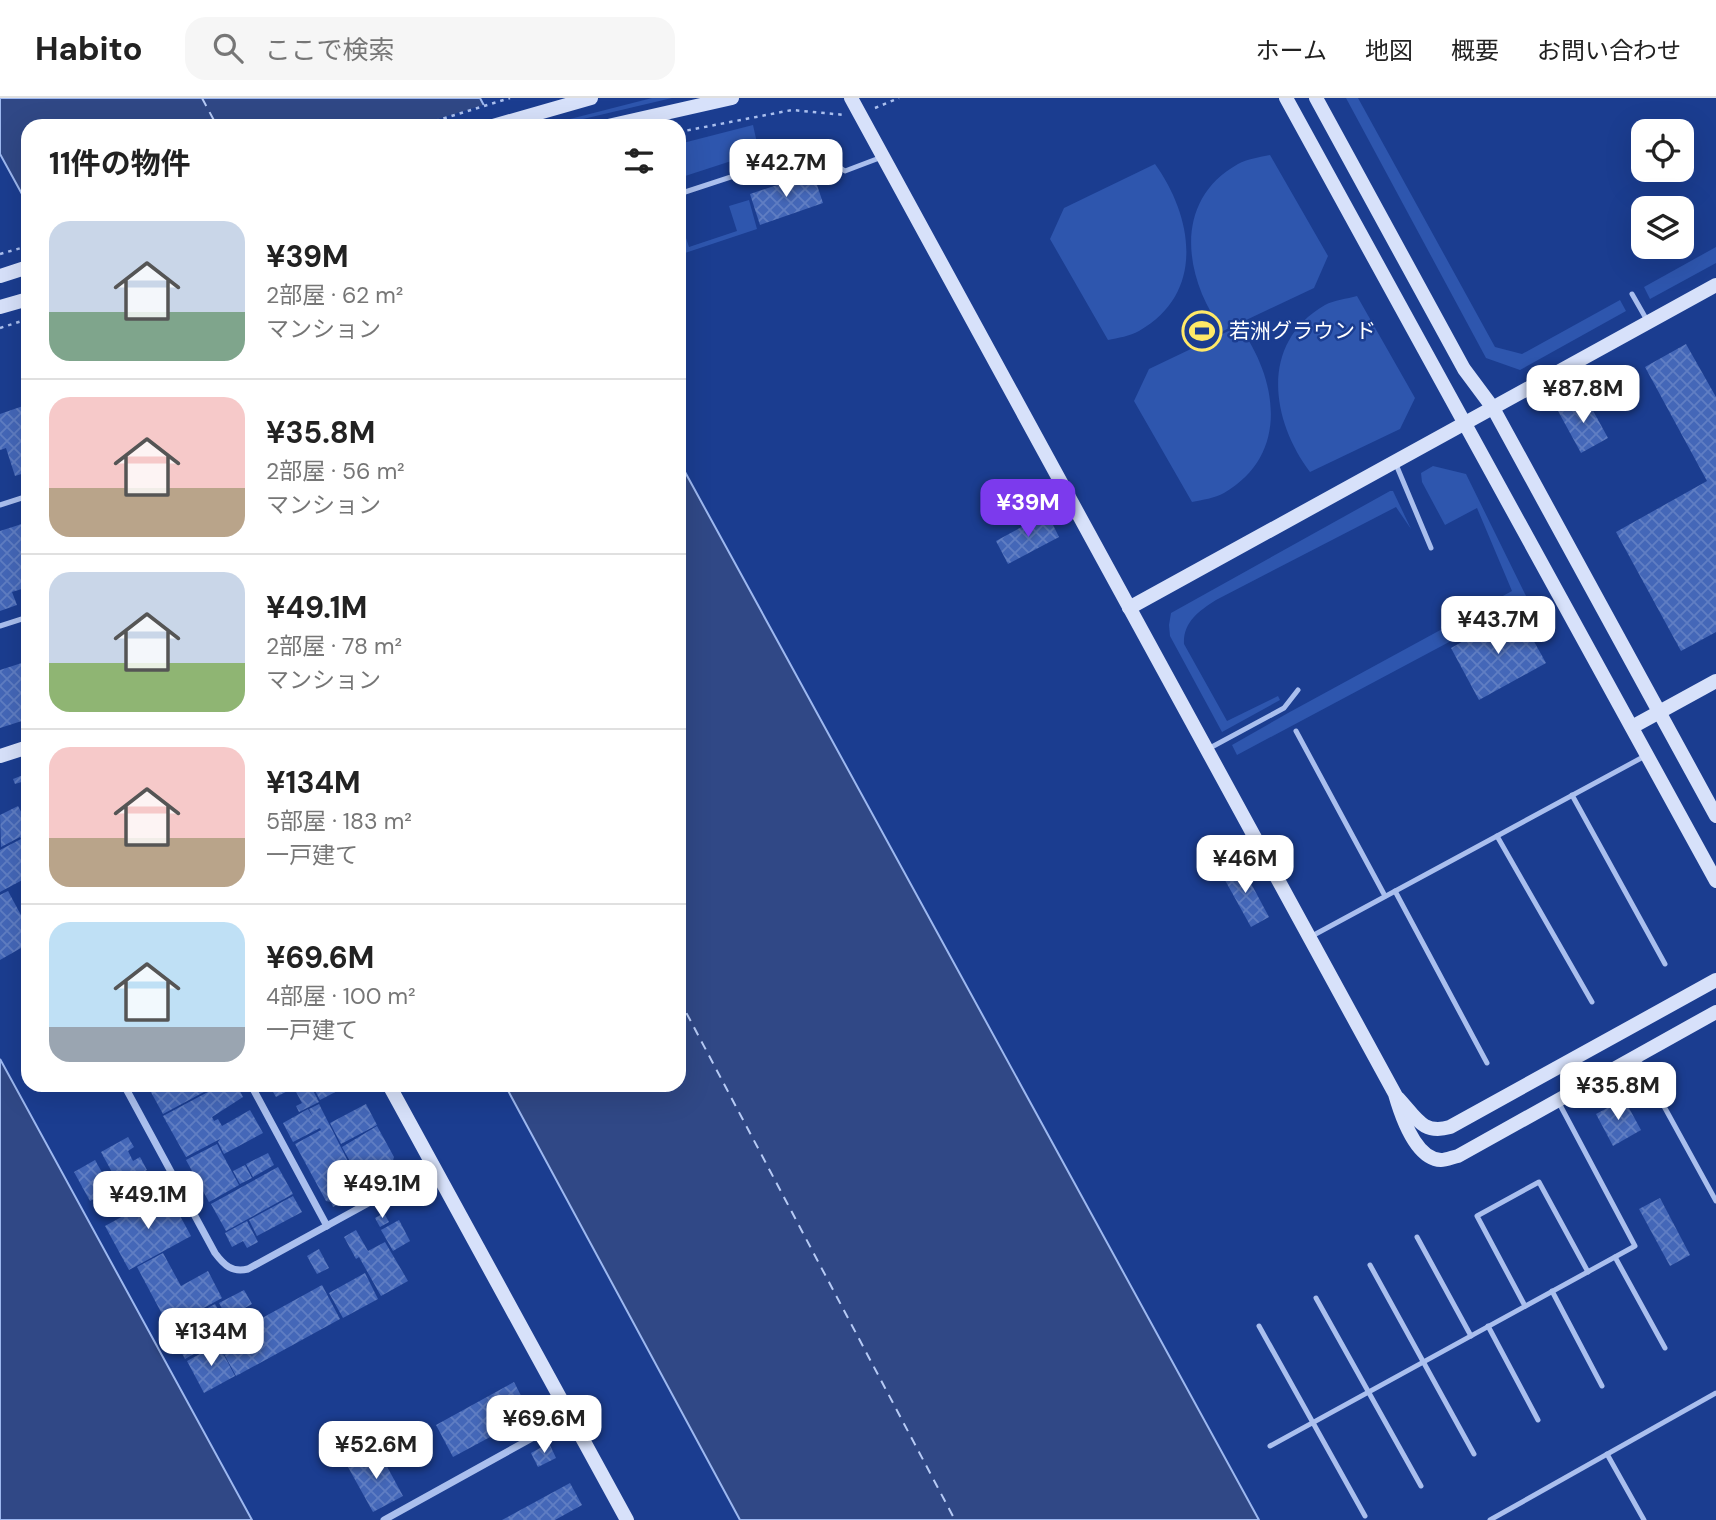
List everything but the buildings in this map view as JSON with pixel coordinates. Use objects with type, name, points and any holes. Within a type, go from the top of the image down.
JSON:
[{"type":"street","points":[[516,119],[591,98]]},
{"type":"street","points":[[639,119],[732,98]]},
{"type":"street","points":[[851,98],[1395,1094],[1415,1142],[1427,1155],[1441,1160],[1458,1156],[1716,1012]]},
{"type":"street","points":[[1286,98],[1716,881]]},
{"type":"street","points":[[1316,98],[1464,369],[1493,408],[1716,816]]},
{"type":"street","points":[[0,276],[21,269]]},
{"type":"street","points":[[1129,608],[1716,285]]},
{"type":"street","points":[[0,307],[21,301]]},
{"type":"street","points":[[1632,727],[1716,681]]},
{"type":"street","points":[[0,756],[21,749]]},
{"type":"street","points":[[1395,1094],[1427,1129],[1438,1131],[1450,1127],[1716,980]]},
{"type":"street","points":[[128,1092],[215,1253],[228,1268],[235,1270],[248,1269],[434,1167]]},
{"type":"street","points":[[255,1092],[327,1226]]},
{"type":"street","points":[[393,1092],[626,1520]]},
{"type":"street","points":[[384,1520],[570,1417]]},
{"type":"lane","points":[[686,192],[813,150],[845,171],[882,157]]},
{"type":"lane","points":[[1632,293],[1648,322]]},
{"type":"lane","points":[[1395,462],[1431,548]]},
{"type":"lane","points":[[0,505],[21,498]]},
{"type":"lane","points":[[0,626],[21,619]]},
{"type":"lane","points":[[1207,750],[1284,708],[1298,690]]},
{"type":"lane","points":[[1296,731],[1385,896]]},
{"type":"lane","points":[[1309,937],[1647,755]]},
{"type":"lane","points":[[1572,795],[1665,964]]},
{"type":"lane","points":[[1497,835],[1592,1002]]},
{"type":"lane","points":[[1395,891],[1488,1063]]},
{"type":"lane","points":[[1636,1056],[1716,1201]]},
{"type":"lane","points":[[1270,1446],[1634,1246],[1557,1100]]},
{"type":"lane","points":[[1525,1306],[1477,1216],[1539,1182],[1588,1272]]},
{"type":"lane","points":[[1417,1237],[1471,1336]]},
{"type":"lane","points":[[1615,1257],[1665,1348]]},
{"type":"lane","points":[[1370,1265],[1474,1454]]},
{"type":"lane","points":[[1552,1291],[1602,1386]]},
{"type":"lane","points":[[1316,1298],[1421,1486]]},
{"type":"lane","points":[[1259,1326],[1365,1516]]},
{"type":"lane","points":[[1488,1326],[1538,1420]]},
{"type":"lane","points":[[1490,1520],[1716,1393]]},
{"type":"lane","points":[[1607,1454],[1644,1520]]},
{"type":"path","points":[[442,119],[510,98]]},
{"type":"path","points":[[885,106],[899,98]]},
{"type":"path","points":[[686,131],[792,110],[841,116]]},
{"type":"path","points":[[0,254],[21,248]]},
{"type":"path","points":[[0,328],[21,321]]},
{"type":"shaded area","points":[[0,98],[480,98],[491,119],[21,119],[21,192],[0,154]]},
{"type":"shaded area","points":[[652,98],[672,98],[583,119],[570,119]]},
{"type":"shaded area","points":[[1346,98],[1358,98],[1495,347],[1522,354],[1620,300],[1626,311],[1520,370],[1486,358]]},
{"type":"shaded area","points":[[753,125],[759,152],[686,176],[686,142]]},
{"type":"shaded area","points":[[1270,155],[1328,256],[1314,288],[1223,331],[1200,288],[1193,265],[1191,241],[1194,219],[1202,198],[1217,180],[1242,162]]},
{"type":"shaded area","points":[[1155,164],[1178,207],[1184,230],[1184,275],[1175,296],[1160,315],[1135,333],[1108,340],[1050,239],[1064,208]]},
{"type":"shaded area","points":[[749,200],[757,229],[686,253],[686,238],[689,247],[737,231],[729,206]]},
{"type":"shaded area","points":[[1716,247],[1716,263],[1650,299],[1644,287]]},
{"type":"shaded area","points":[[1357,296],[1415,398],[1400,429],[1310,472],[1287,429],[1280,406],[1278,383],[1281,361],[1289,340],[1304,321],[1329,303]]},
{"type":"shaded area","points":[[1239,326],[1262,369],[1269,392],[1271,415],[1268,437],[1260,458],[1245,477],[1220,495],[1192,502],[1134,401],[1149,369]]},
{"type":"shaded area","points":[[1433,466],[1466,474],[1528,600],[1237,755],[1232,745],[1512,591],[1477,508],[1445,525],[1422,482],[1421,473]]},
{"type":"shaded area","points":[[686,474],[1259,1520],[740,1520],[509,1092],[686,1092]]},
{"type":"shaded area","points":[[1393,491],[1411,529],[1396,507],[1216,600],[1189,623],[1184,644],[1227,721],[1278,696],[1280,700],[1222,732],[1170,636],[1171,613]]},
{"type":"shaded area","points":[[0,1059],[252,1520],[0,1520]]},
{"type":"pier","points":[[487,104],[495,119],[438,119]]},
{"type":"ferry route","points":[[202,98],[213,119]]},
{"type":"ferry route","points":[[686,1012],[955,1520]]},
{"type":"place","name":"若洲グラウンド","points":[[1202,331]]}]
